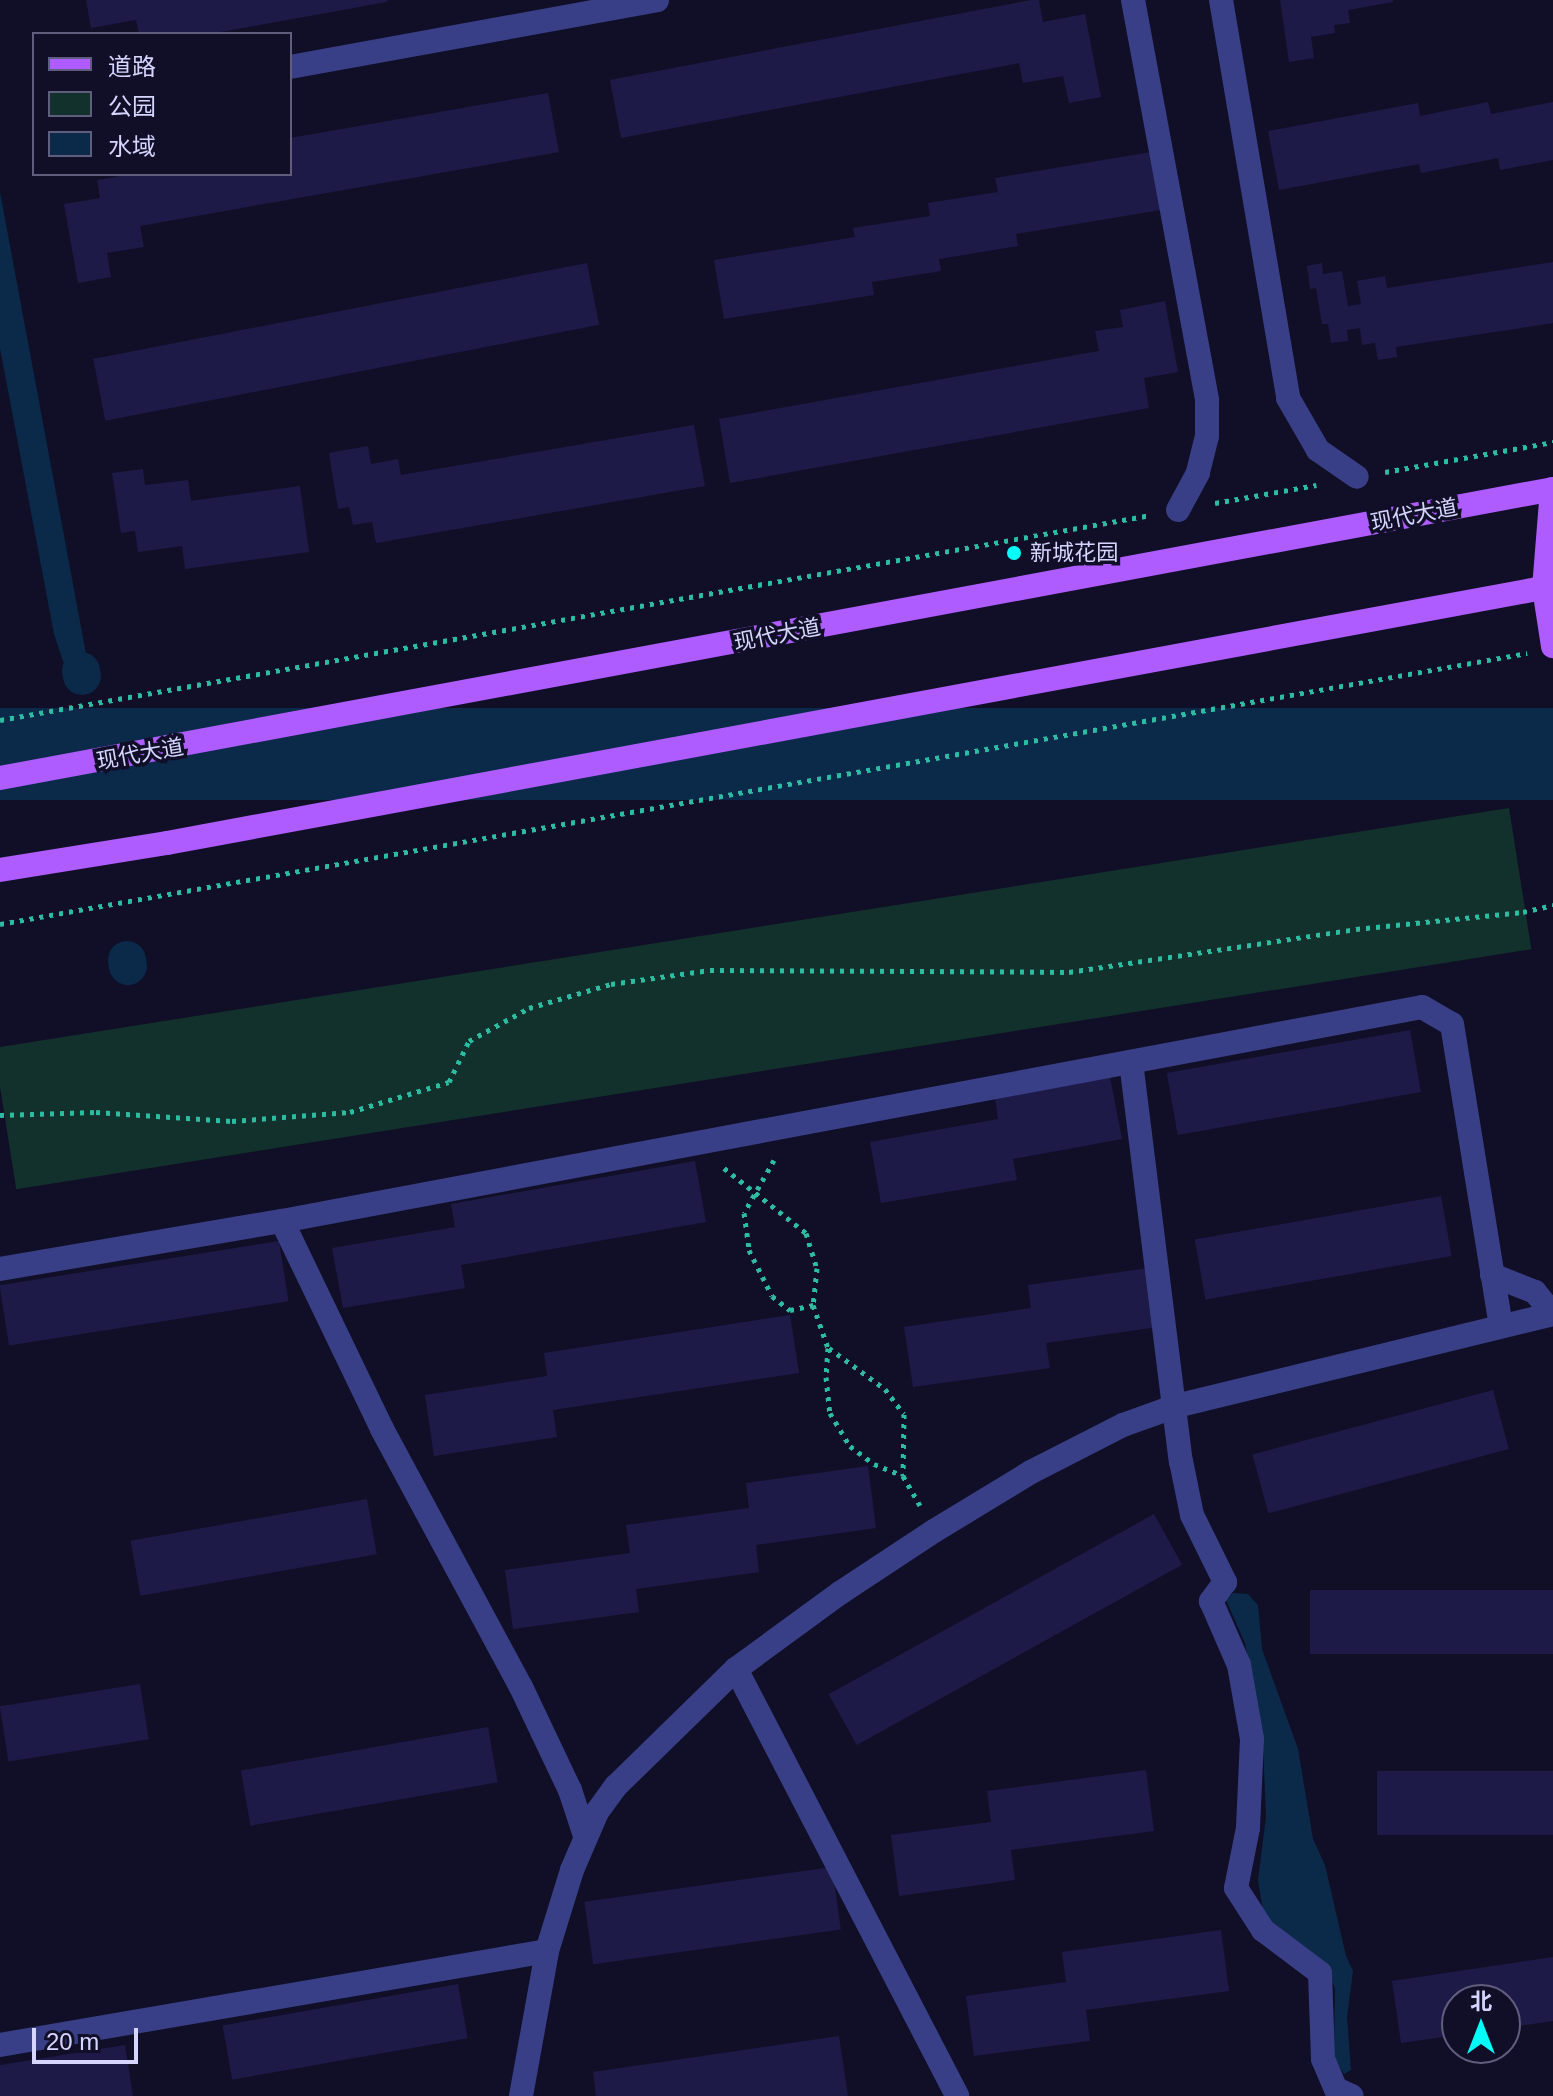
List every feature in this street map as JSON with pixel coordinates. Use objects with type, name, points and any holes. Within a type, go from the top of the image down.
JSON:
[{"type":"main road","points":[[1546,649],[1553,490]]},
{"type":"main road","name":"现代大道","points":[[0,778],[1553,490]]},
{"type":"main road","points":[[0,870],[167,843],[1549,587]]},
{"type":"street","points":[[292,67],[657,0]]},
{"type":"street","points":[[1133,0],[1207,400],[1207,436],[1198,473],[1178,510]]},
{"type":"street","points":[[1221,0],[1288,398],[1318,450],[1357,477]]},
{"type":"street","points":[[0,1269],[282,1221],[1422,1007],[1452,1024],[1501,1325]]},
{"type":"street","points":[[1131,1062],[1181,1461],[1192,1515],[1225,1582],[1211,1601],[1239,1665],[1252,1739],[1248,1828],[1236,1888],[1263,1930],[1320,1973],[1323,2059],[1336,2089],[1352,2096]]},
{"type":"street","points":[[282,1221],[382,1429],[521,1687],[570,1790],[585,1836]]},
{"type":"street","points":[[521,2096],[547,1951],[585,1836],[616,1786],[736,1669],[840,1593],[934,1531],[1081,1445],[1123,1425],[1176,1406],[1553,1314],[1535,1292],[1492,1275]]},
{"type":"street","points":[[736,1669],[957,2096]]},
{"type":"street","points":[[0,2045],[547,1951]]},
{"type":"path","points":[[0,720],[1553,442]]},
{"type":"path","points":[[0,924],[1546,649]]},
{"type":"path","points":[[0,1115],[96,1112],[232,1121],[350,1112],[449,1082],[469,1041],[529,1008],[611,984],[710,970],[1069,972],[1356,929],[1523,912],[1553,905]]},
{"type":"path","points":[[777,1128],[778,1152],[744,1213],[749,1250],[772,1296],[790,1310],[813,1305]]},
{"type":"path","points":[[719,1138],[723,1167],[806,1233],[817,1268],[813,1305],[828,1348],[826,1377],[830,1413],[850,1446],[874,1464],[903,1476]]},
{"type":"path","points":[[828,1348],[885,1389],[904,1414],[903,1476],[934,1531]]},
{"type":"green space","points":[[1509,808],[1531,949],[16,1189],[0,1087],[0,1047]]},
{"type":"water","points":[[0,192],[89,670],[81,671],[64,664],[54,634],[0,348]]},
{"type":"water","points":[[0,708],[1553,708],[1553,800],[0,800]]},
{"type":"water","points":[[1233,1593],[1248,1594],[1258,1605],[1262,1649],[1298,1749],[1313,1839],[1325,1865],[1346,1956],[1353,1971],[1347,2017],[1351,2070],[1344,2074],[1334,2059],[1335,1989],[1327,1965],[1266,1917],[1262,1905],[1258,1880],[1266,1817],[1263,1743],[1245,1643],[1226,1600]]},
{"type":"building","points":[[86,0],[387,0],[220,32],[139,32],[136,20],[91,28]]},
{"type":"building","points":[[1039,0],[1043,22],[1085,14],[1101,97],[1069,103],[1063,76],[1023,83],[1019,63],[621,138],[610,80]]},
{"type":"building","points":[[1280,0],[1393,2],[1348,10],[1350,23],[1334,25],[1335,33],[1311,37],[1314,58],[1289,62]]},
{"type":"building","points":[[548,93],[559,152],[140,226],[144,247],[107,253],[111,277],[78,283],[64,204],[100,198],[97,180],[116,176],[292,176],[292,138]]},
{"type":"building","points":[[1488,102],[1491,114],[1553,102],[1553,160],[1500,170],[1498,158],[1421,173],[1419,164],[1279,190],[1268,131],[1418,103],[1420,116]]},
{"type":"building","points":[[1151,152],[1161,210],[1016,234],[1018,246],[939,259],[941,271],[872,282],[874,295],[724,319],[714,260],[855,237],[853,228],[930,216],[928,203],[998,192],[995,178]]},
{"type":"building","points":[[1553,262],[1553,323],[1396,347],[1397,357],[1378,360],[1375,343],[1362,345],[1360,328],[1347,330],[1348,341],[1331,343],[1328,324],[1322,324],[1316,288],[1310,289],[1307,266],[1322,263],[1323,274],[1342,271],[1348,306],[1361,304],[1357,281],[1385,276],[1387,288]]},
{"type":"building","points":[[587,263],[599,325],[105,421],[93,359]]},
{"type":"building","points":[[1165,301],[1178,372],[1144,378],[1149,408],[730,483],[719,419],[1099,351],[1095,331],[1123,327],[1120,310]]},
{"type":"building","points":[[694,425],[705,486],[376,543],[372,522],[353,525],[349,507],[338,509],[329,453],[368,446],[371,464],[398,459],[401,475]]},
{"type":"building","points":[[143,469],[145,485],[188,480],[191,501],[300,486],[309,552],[185,569],[182,546],[138,552],[135,531],[121,533],[112,473]]},
{"type":"building","points":[[1410,1030],[1421,1092],[1178,1135],[1167,1073]]},
{"type":"building","points":[[1110,1077],[1122,1139],[1013,1159],[1017,1180],[881,1203],[870,1142],[998,1119],[995,1098]]},
{"type":"building","points":[[695,1161],[706,1222],[461,1265],[465,1288],[343,1308],[332,1248],[455,1227],[451,1204]]},
{"type":"building","points":[[1441,1196],[1452,1256],[1205,1299],[1195,1239]]},
{"type":"building","points":[[279,1241],[289,1301],[9,1346],[0,1285]]},
{"type":"building","points":[[1149,1268],[1158,1327],[1046,1343],[1050,1368],[913,1387],[904,1327],[1031,1308],[1028,1285]]},
{"type":"building","points":[[790,1315],[799,1373],[553,1410],[557,1437],[434,1456],[425,1395],[547,1376],[544,1353]]},
{"type":"building","points":[[1493,1390],[1509,1449],[1268,1513],[1252,1454]]},
{"type":"building","points":[[868,1466],[876,1528],[756,1545],[759,1572],[636,1589],[639,1612],[513,1629],[505,1570],[630,1553],[626,1525],[749,1508],[746,1483]]},
{"type":"building","points":[[367,1499],[377,1554],[140,1596],[131,1541]]},
{"type":"building","points":[[1154,1514],[1182,1565],[857,1745],[829,1694]]},
{"type":"building","points":[[1310,1590],[1553,1590],[1553,1654],[1310,1654]]},
{"type":"building","points":[[140,1684],[149,1739],[9,1762],[0,1706]]},
{"type":"building","points":[[488,1727],[498,1782],[251,1826],[241,1771]]},
{"type":"building","points":[[1146,1770],[1154,1831],[1011,1850],[1015,1880],[899,1896],[891,1835],[991,1822],[987,1791]]},
{"type":"building","points":[[1377,1771],[1553,1771],[1553,1835],[1377,1835]]},
{"type":"building","points":[[832,1867],[841,1929],[593,1964],[584,1902]]},
{"type":"building","points":[[1221,1930],[1229,1991],[1086,2010],[1090,2041],[974,2056],[966,1996],[1066,1982],[1062,1952]]},
{"type":"building","points":[[1553,1957],[1553,2021],[1521,2026],[1521,1984],[1441,1984],[1441,2037],[1401,2043],[1392,1981]]},
{"type":"building","points":[[458,1984],[468,2038],[232,2080],[223,2026]]},
{"type":"building","points":[[839,2036],[848,2096],[596,2096],[593,2072]]},
{"type":"building","points":[[125,2045],[133,2096],[0,2096],[0,2065]]},
{"type":"waterway","points":[[81,671],[82,676]]},
{"type":"waterway","points":[[127,960],[128,966]]},
{"type":"place","name":"新城花园","points":[[1014,553]]}]
